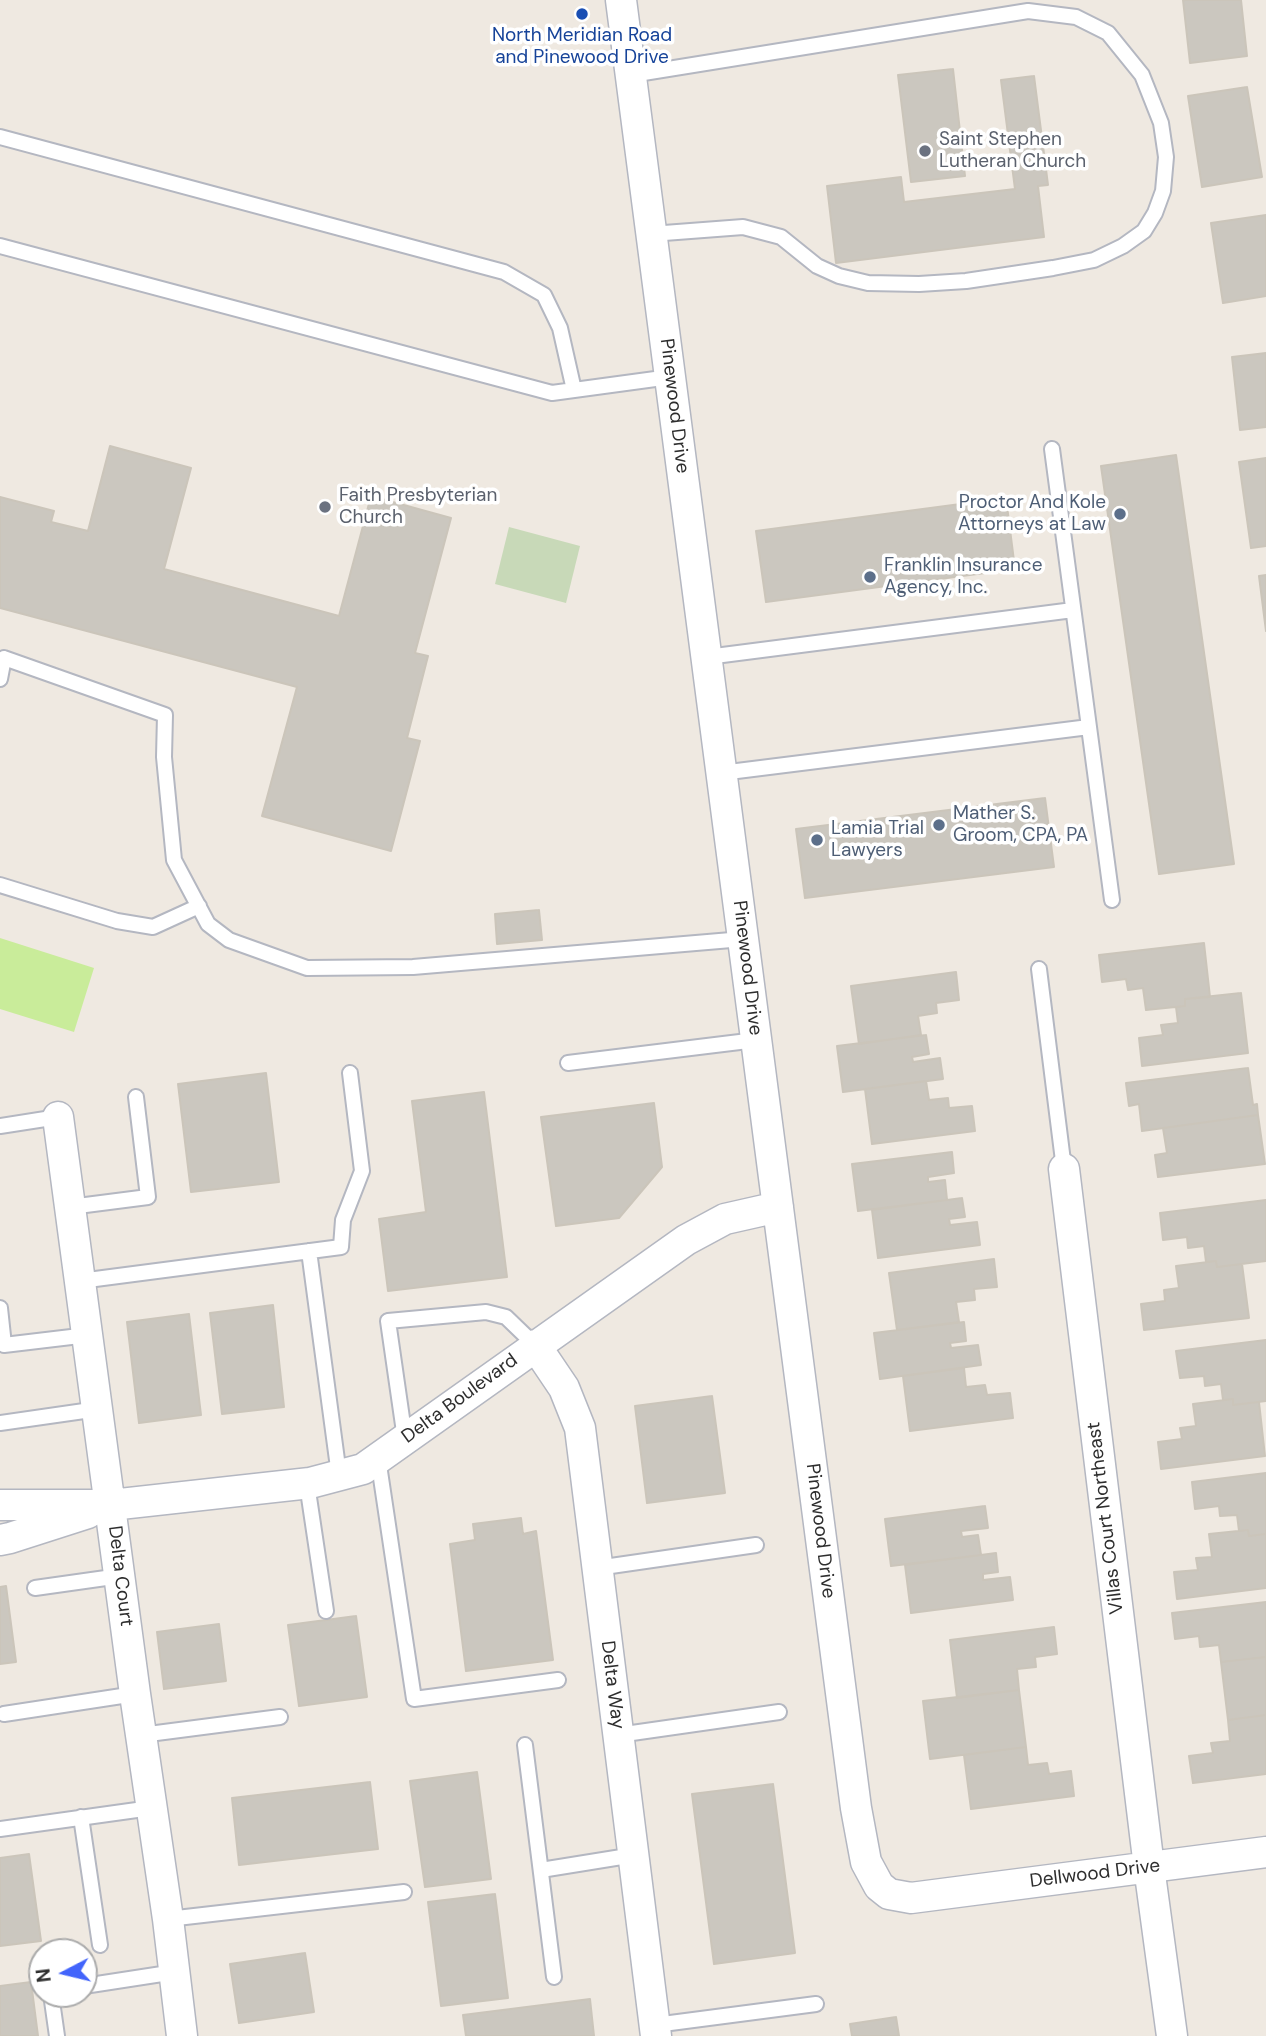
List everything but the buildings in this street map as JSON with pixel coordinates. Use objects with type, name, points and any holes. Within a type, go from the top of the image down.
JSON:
[{"type":"street","name":"Pinewood Drive","points":[[621,0],[852,1780],[866,1862],[879,1886],[889,1894],[911,1898],[923,1896]]},
{"type":"street","name":"Delta Court","points":[[58,1116],[182,2036]]},
{"type":"street","name":"Villas Court Northeast","points":[[1064,1169],[1172,2036]]},
{"type":"street","name":"Delta Boulevard","points":[[0,1505],[111,1505],[307,1484],[363,1469],[685,1240],[725,1219],[778,1207]]},
{"type":"street","name":"Delta Way","points":[[535,1345],[564,1388],[580,1428],[656,2030]]},
{"type":"street","name":"Delta Boulevard","points":[[0,1539],[111,1505]]},
{"type":"street","name":"Dellwood Drive","points":[[923,1896],[1266,1852]]},
{"type":"lane","points":[[631,75],[1028,10],[1076,17],[1108,33],[1142,75],[1161,123],[1166,157],[1163,191],[1155,213],[1144,231],[1123,246],[1094,260],[1040,270],[931,284],[868,283],[839,276],[817,266],[781,237],[743,227],[652,234]]},
{"type":"lane","points":[[0,137],[504,272],[544,295],[560,328],[574,390]]},
{"type":"lane","points":[[0,246],[552,394],[670,377]]},
{"type":"lane","points":[[1052,449],[1112,900]]},
{"type":"lane","points":[[707,657],[1073,610]]},
{"type":"lane","points":[[0,679],[4,658],[165,715],[164,757],[174,860],[208,924],[229,940],[307,968],[413,967],[743,939]]},
{"type":"lane","points":[[722,773],[1089,727]]},
{"type":"lane","points":[[0,885],[117,921],[153,927],[199,906]]},
{"type":"lane","points":[[1039,969],[1064,1169]]},
{"type":"lane","points":[[568,1063],[756,1040]]},
{"type":"lane","points":[[80,1281],[341,1247],[343,1220],[362,1171],[350,1073]]},
{"type":"lane","points":[[70,1207],[148,1197],[136,1097]]},
{"type":"lane","points":[[0,1126],[58,1116]]},
{"type":"lane","points":[[309,1251],[339,1475]]},
{"type":"lane","points":[[0,1308],[4,1345],[88,1335]]},
{"type":"lane","points":[[405,1439],[388,1321],[486,1312],[506,1317],[535,1345]]},
{"type":"lane","points":[[0,1423],[98,1409]]},
{"type":"lane","points":[[379,1458],[414,1699],[558,1680]]},
{"type":"lane","points":[[307,1484],[326,1611]]},
{"type":"lane","points":[[597,1568],[756,1545]]},
{"type":"lane","points":[[35,1588],[121,1576]]},
{"type":"lane","points":[[5,1714],[135,1694]]},
{"type":"lane","points":[[618,1735],[779,1712]]},
{"type":"lane","points":[[141,1735],[279,1717]]},
{"type":"lane","points":[[525,1745],[554,1977]]},
{"type":"lane","points":[[0,1829],[151,1808]]},
{"type":"lane","points":[[81,1817],[100,1945]]},
{"type":"lane","points":[[541,1870],[634,1856]]},
{"type":"lane","points":[[168,1919],[404,1892]]},
{"type":"lane","points":[[98,1984],[174,1972]]},
{"type":"lane","points":[[656,2030],[816,2004]]},
{"type":"lane","points":[[53,2008],[57,2036]]},
{"type":"green space","points":[[509,527],[580,546],[566,603],[495,584]]},
{"type":"green space","points":[[0,938],[94,968],[74,1032],[0,1009]]},
{"type":"place","name":"North Meridian Road and Pinewood Drive","points":[[582,14]]},
{"type":"place","name":"Saint Stephen Lutheran Church","points":[[925,151]]},
{"type":"place","name":"Faith Presbyterian Church","points":[[325,507]]},
{"type":"place","name":"Proctor And Kole Attorneys at Law","points":[[1120,514]]},
{"type":"place","name":"Franklin Insurance Agency, Inc.","points":[[870,577]]},
{"type":"place","name":"Mather S. Groom, CPA, PA","points":[[939,825]]},
{"type":"place","name":"Lamia Trial Lawyers","points":[[817,840]]}]
